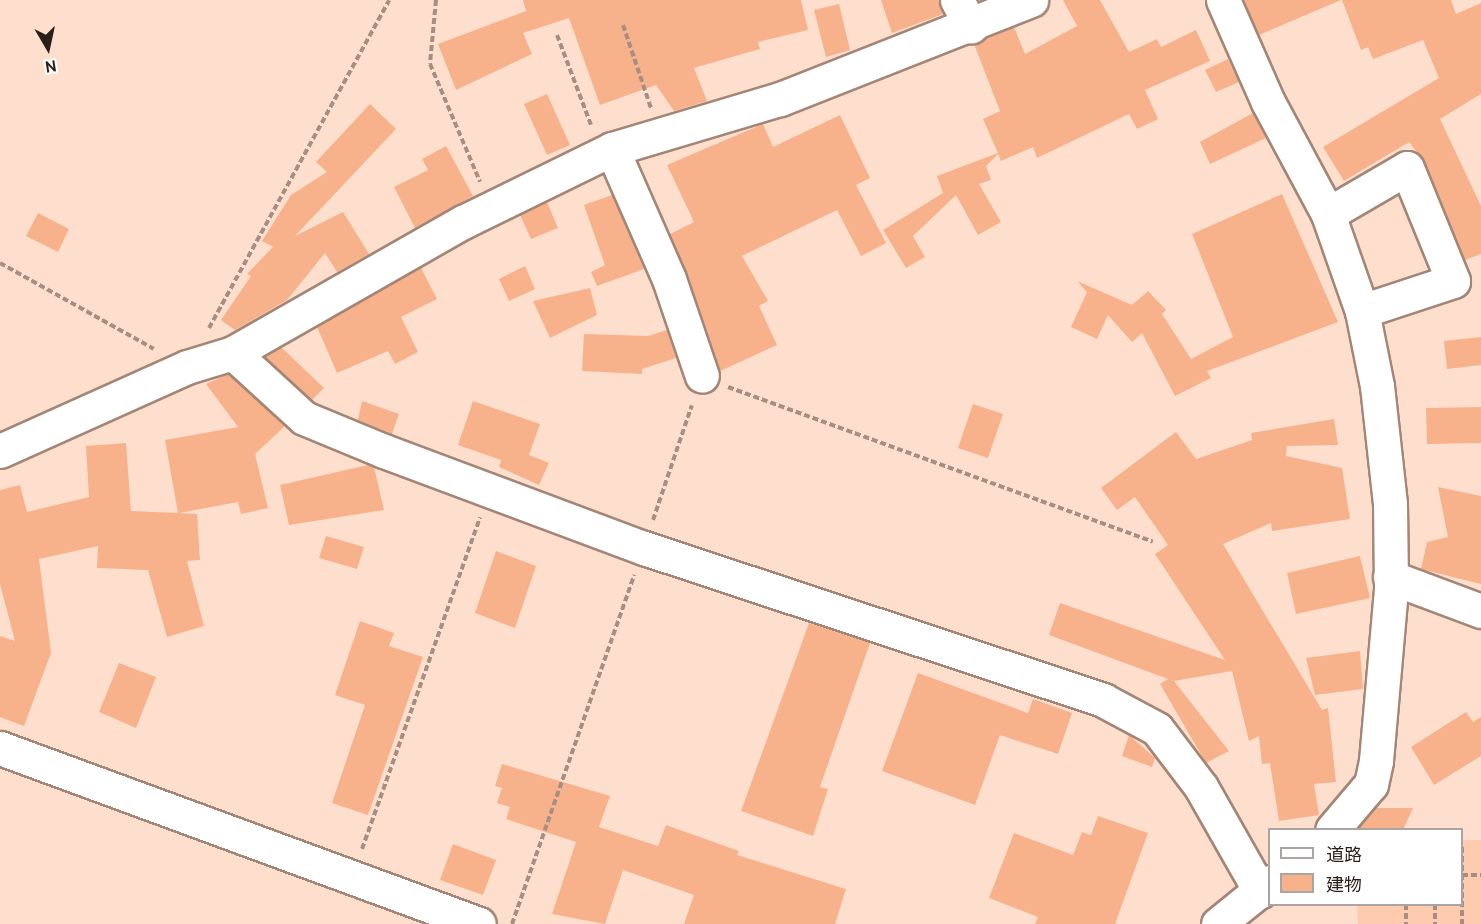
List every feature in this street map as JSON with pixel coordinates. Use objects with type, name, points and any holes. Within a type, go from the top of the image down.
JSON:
[{"type":"street","points":[[0,451],[187,367],[233,353],[491,207],[607,152],[780,99],[964,13],[1031,0]]},
{"type":"street","points":[[1223,0],[1268,102],[1328,214],[1362,311],[1390,504],[1390,577],[1371,784],[1334,828]]},
{"type":"street","points":[[607,152],[669,279],[702,376]]},
{"type":"street","points":[[1328,214],[1407,168],[1453,281],[1362,311]]},
{"type":"street","points":[[233,353],[303,418],[644,548],[1103,700],[1148,724],[1201,787],[1265,886],[1218,924]]},
{"type":"street","points":[[1390,577],[1481,611]]},
{"type":"street","points":[[0,748],[479,924]]},
{"type":"path","points":[[0,264],[187,367],[389,0]]},
{"type":"path","points":[[436,0],[430,64],[491,207]]},
{"type":"path","points":[[622,25],[661,134]]},
{"type":"path","points":[[557,35],[607,152]]},
{"type":"path","points":[[512,924],[702,376],[1153,542]]},
{"type":"path","points":[[352,877],[491,489]]},
{"type":"path","points":[[1463,875],[1481,875]]},
{"type":"path","points":[[1406,906],[1406,924]]},
{"type":"path","points":[[1435,906],[1435,924]]},
{"type":"path","points":[[1462,906],[1462,924]]},
{"type":"shaded area","points":[[1463,840],[1481,840],[1481,924],[1358,924],[1357,906],[1463,906]]},
{"type":"building","points":[[523,0],[801,0],[808,30],[758,42],[760,49],[694,68],[707,101],[674,111],[656,85],[600,105],[569,18],[523,33],[532,54],[456,90],[438,44],[526,11]]},
{"type":"building","points":[[881,0],[938,0],[943,14],[892,33]]},
{"type":"building","points":[[1063,0],[1100,0],[1129,52],[1157,39],[1161,47],[1196,30],[1210,61],[1145,90],[1158,119],[1137,129],[1129,114],[1037,158],[1033,147],[1001,161],[998,154],[986,166],[991,180],[979,184],[1001,222],[978,235],[956,195],[913,236],[925,257],[906,268],[883,230],[943,193],[937,176],[998,153],[983,119],[1000,111],[974,44],[1014,27],[1025,54],[1077,26]]},
{"type":"building","points":[[1244,0],[1341,0],[1259,35]]},
{"type":"building","points":[[1342,0],[1451,0],[1456,14],[1481,3],[1481,94],[1440,119],[1481,206],[1481,254],[1465,260],[1424,161],[1409,142],[1344,181],[1323,147],[1439,78],[1423,40],[1373,59],[1368,47],[1361,50]]},
{"type":"building","points":[[839,4],[850,50],[826,57],[814,10]]},
{"type":"building","points":[[1228,59],[1239,82],[1216,92],[1205,70]]},
{"type":"building","points":[[547,94],[570,145],[547,155],[524,104]]},
{"type":"building","points":[[370,104],[396,129],[295,236],[343,212],[369,254],[337,272],[325,253],[287,300],[235,330],[221,320],[251,276],[247,274],[273,247],[262,241],[291,195],[327,172],[316,162]]},
{"type":"building","points":[[1253,113],[1266,138],[1210,164],[1200,142]]},
{"type":"building","points":[[840,115],[870,178],[856,185],[886,243],[861,256],[837,210],[742,256],[768,301],[759,306],[777,345],[720,371],[670,234],[694,222],[667,165],[763,124],[773,147]]},
{"type":"building","points":[[446,146],[473,196],[415,228],[394,187],[428,170],[422,159]]},
{"type":"building","points":[[1282,194],[1338,322],[1207,371],[1211,378],[1175,396],[1142,333],[1132,342],[1108,315],[1097,339],[1071,327],[1087,292],[1077,281],[1132,305],[1148,291],[1166,310],[1162,314],[1191,359],[1233,337],[1192,234]]},
{"type":"building","points":[[612,195],[644,269],[597,286],[591,272],[605,265],[584,205]]},
{"type":"building","points":[[547,202],[558,228],[531,239],[520,215]]},
{"type":"building","points":[[38,213],[69,229],[58,252],[26,236]]},
{"type":"building","points":[[525,266],[535,289],[509,301],[499,279]]},
{"type":"building","points":[[421,268],[437,299],[401,317],[418,352],[395,364],[388,351],[337,373],[317,327]]},
{"type":"building","points":[[590,288],[597,315],[550,338],[533,301]]},
{"type":"building","points":[[667,330],[676,358],[642,369],[642,374],[582,371],[584,334],[648,336]]},
{"type":"building","points":[[1481,337],[1481,365],[1447,369],[1444,341]]},
{"type":"building","points":[[281,347],[324,388],[312,400],[265,357]]},
{"type":"building","points":[[228,374],[285,426],[255,454],[268,508],[241,514],[238,502],[179,513],[197,514],[200,560],[187,561],[204,626],[167,637],[148,570],[97,568],[98,546],[39,559],[51,653],[24,726],[0,717],[0,636],[15,641],[0,584],[0,490],[20,485],[27,512],[89,497],[86,446],[126,443],[131,511],[178,513],[165,440],[238,427],[206,384]]},
{"type":"building","points":[[362,401],[399,414],[392,434],[358,420]]},
{"type":"building","points":[[473,401],[540,424],[529,455],[549,463],[539,485],[499,467],[501,460],[458,445]]},
{"type":"building","points":[[973,404],[1003,414],[988,458],[958,448]]},
{"type":"building","points":[[1481,407],[1481,443],[1427,444],[1426,408]]},
{"type":"building","points":[[1334,419],[1338,445],[1287,446],[1286,456],[1342,468],[1350,519],[1272,531],[1271,523],[1223,544],[1322,710],[1328,708],[1336,782],[1314,784],[1319,815],[1279,821],[1270,763],[1262,764],[1259,736],[1249,741],[1232,671],[1174,681],[1229,751],[1206,763],[1160,684],[1168,679],[1049,635],[1060,603],[1225,660],[1155,554],[1168,545],[1135,497],[1117,510],[1101,488],[1176,432],[1196,459],[1252,440],[1251,433]]},
{"type":"building","points":[[368,465],[374,467],[384,510],[289,525],[280,485]]},
{"type":"building","points":[[1438,487],[1481,496],[1481,584],[1421,569],[1427,542],[1448,537]]},
{"type":"building","points":[[326,536],[364,547],[357,569],[319,558]]},
{"type":"building","points":[[496,551],[536,566],[515,628],[475,613]]},
{"type":"building","points":[[1360,556],[1370,598],[1296,614],[1287,573]]},
{"type":"building","points":[[360,621],[394,633],[389,646],[423,657],[368,815],[332,803],[365,705],[335,695]]},
{"type":"building","points":[[809,623],[870,643],[820,787],[828,789],[813,836],[741,811]]},
{"type":"building","points":[[1360,651],[1363,689],[1315,695],[1306,658]]},
{"type":"building","points":[[119,663],[156,677],[136,728],[99,712]]},
{"type":"building","points":[[918,673],[1028,713],[1033,699],[1072,713],[1058,754],[1000,735],[975,805],[882,771]]},
{"type":"building","points":[[1466,712],[1473,722],[1481,717],[1481,756],[1434,785],[1411,747]]},
{"type":"building","points":[[1129,735],[1155,758],[1152,767],[1122,756]]},
{"type":"building","points":[[502,764],[610,796],[599,827],[658,846],[666,825],[739,851],[737,855],[846,889],[835,924],[684,924],[694,895],[623,870],[605,924],[552,914],[576,842],[506,819],[510,807],[497,803],[502,788],[495,786]]},
{"type":"building","points":[[1375,808],[1413,808],[1404,828],[1359,828]]},
{"type":"building","points":[[1098,816],[1148,833],[1115,924],[1035,924],[1038,917],[989,898],[1014,833],[1073,855],[1082,832],[1091,835]]},
{"type":"building","points":[[453,844],[496,860],[483,895],[440,880]]}]
